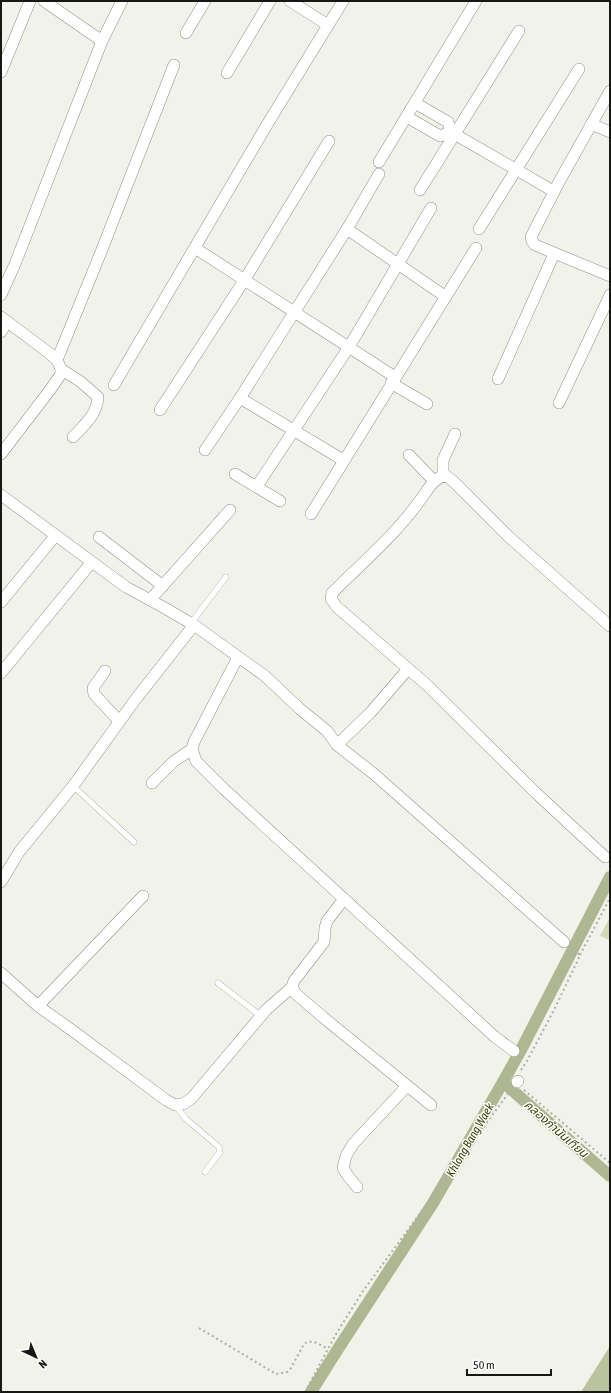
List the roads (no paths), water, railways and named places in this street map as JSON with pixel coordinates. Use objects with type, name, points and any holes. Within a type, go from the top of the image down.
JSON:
[{"type":"street","points":[[1,72],[30,1]]},
{"type":"street","points":[[44,1],[102,41]]},
{"type":"street","points":[[1,295],[18,257],[102,41],[122,1]]},
{"type":"street","points":[[186,34],[205,1]]},
{"type":"street","points":[[227,73],[270,1]]},
{"type":"street","points":[[290,1],[328,26]]},
{"type":"street","points":[[114,385],[268,123],[343,1]]},
{"type":"street","points":[[379,162],[476,1]]},
{"type":"street","points":[[420,190],[453,133],[519,31]]},
{"type":"street","points":[[1,454],[61,374],[59,364],[174,65]]},
{"type":"street","points":[[480,229],[579,70]]},
{"type":"street","points":[[610,90],[559,182],[531,237],[535,245],[610,276]]},
{"type":"street","points":[[415,103],[448,122],[453,133],[548,188]]},
{"type":"street","points":[[407,117],[440,136],[453,133]]},
{"type":"street","points":[[592,124],[610,132]]},
{"type":"street","points":[[160,410],[245,279],[329,141]]},
{"type":"street","points":[[205,450],[240,398],[347,229],[379,174]]},
{"type":"street","points":[[257,486],[349,347],[397,263],[431,208]]},
{"type":"street","points":[[347,229],[446,297]]},
{"type":"street","points":[[195,248],[349,347],[427,404]]},
{"type":"street","points":[[311,514],[343,460],[476,248]]},
{"type":"street","points":[[498,379],[554,254]]},
{"type":"street","points":[[559,403],[610,295]]},
{"type":"street","points":[[1,332],[4,320],[49,352],[59,364],[98,397],[93,415],[73,437]]},
{"type":"street","points":[[240,398],[343,460]]},
{"type":"street","points":[[439,479],[443,460],[455,434]]},
{"type":"street","points":[[409,455],[439,479]]},
{"type":"street","points":[[235,474],[280,501]]},
{"type":"street","points":[[606,857],[536,793],[450,707],[337,607],[331,599],[332,594],[402,524],[439,479],[445,475],[453,481],[509,537],[610,626]]},
{"type":"street","points":[[1,495],[91,563],[126,587],[192,624],[265,676],[300,709],[327,731],[337,744],[374,774],[564,942]]},
{"type":"street","points":[[150,600],[230,510]]},
{"type":"street","points":[[1,602],[55,536]]},
{"type":"street","points":[[99,538],[163,586]]},
{"type":"street","points":[[1,673],[91,563]]},
{"type":"street","points":[[1,882],[19,852],[73,786],[119,721],[192,624]]},
{"type":"street","points":[[238,657],[194,742],[192,749],[196,761],[224,789],[495,1037],[514,1051]]},
{"type":"street","points":[[337,744],[371,712],[408,669]]},
{"type":"street","points":[[105,671],[93,688],[94,694],[119,721]]},
{"type":"street","points":[[152,783],[173,762],[192,749]]},
{"type":"street","points":[[38,1006],[143,896]]},
{"type":"street","points":[[1,974],[38,1006],[148,1087],[175,1105],[183,1104],[191,1099],[266,1010],[292,987],[294,980],[324,942],[327,921],[344,899]]},
{"type":"street","points":[[292,987],[296,994],[431,1105]]},
{"type":"street","points":[[357,1187],[343,1168],[346,1156],[353,1144],[407,1086]]},
{"type":"lane","points":[[192,624],[226,577]]},
{"type":"lane","points":[[73,786],[134,842]]},
{"type":"lane","points":[[218,983],[261,1016]]},
{"type":"lane","points":[[175,1105],[186,1119],[219,1147],[220,1152],[206,1172]]},
{"type":"waterway","name":"Khlong Bang Waek","points":[[311,1392],[433,1203],[522,1048],[610,877]]},
{"type":"waterway","name":"คลองกำนันเทียน","points":[[503,1082],[610,1176]]}]
